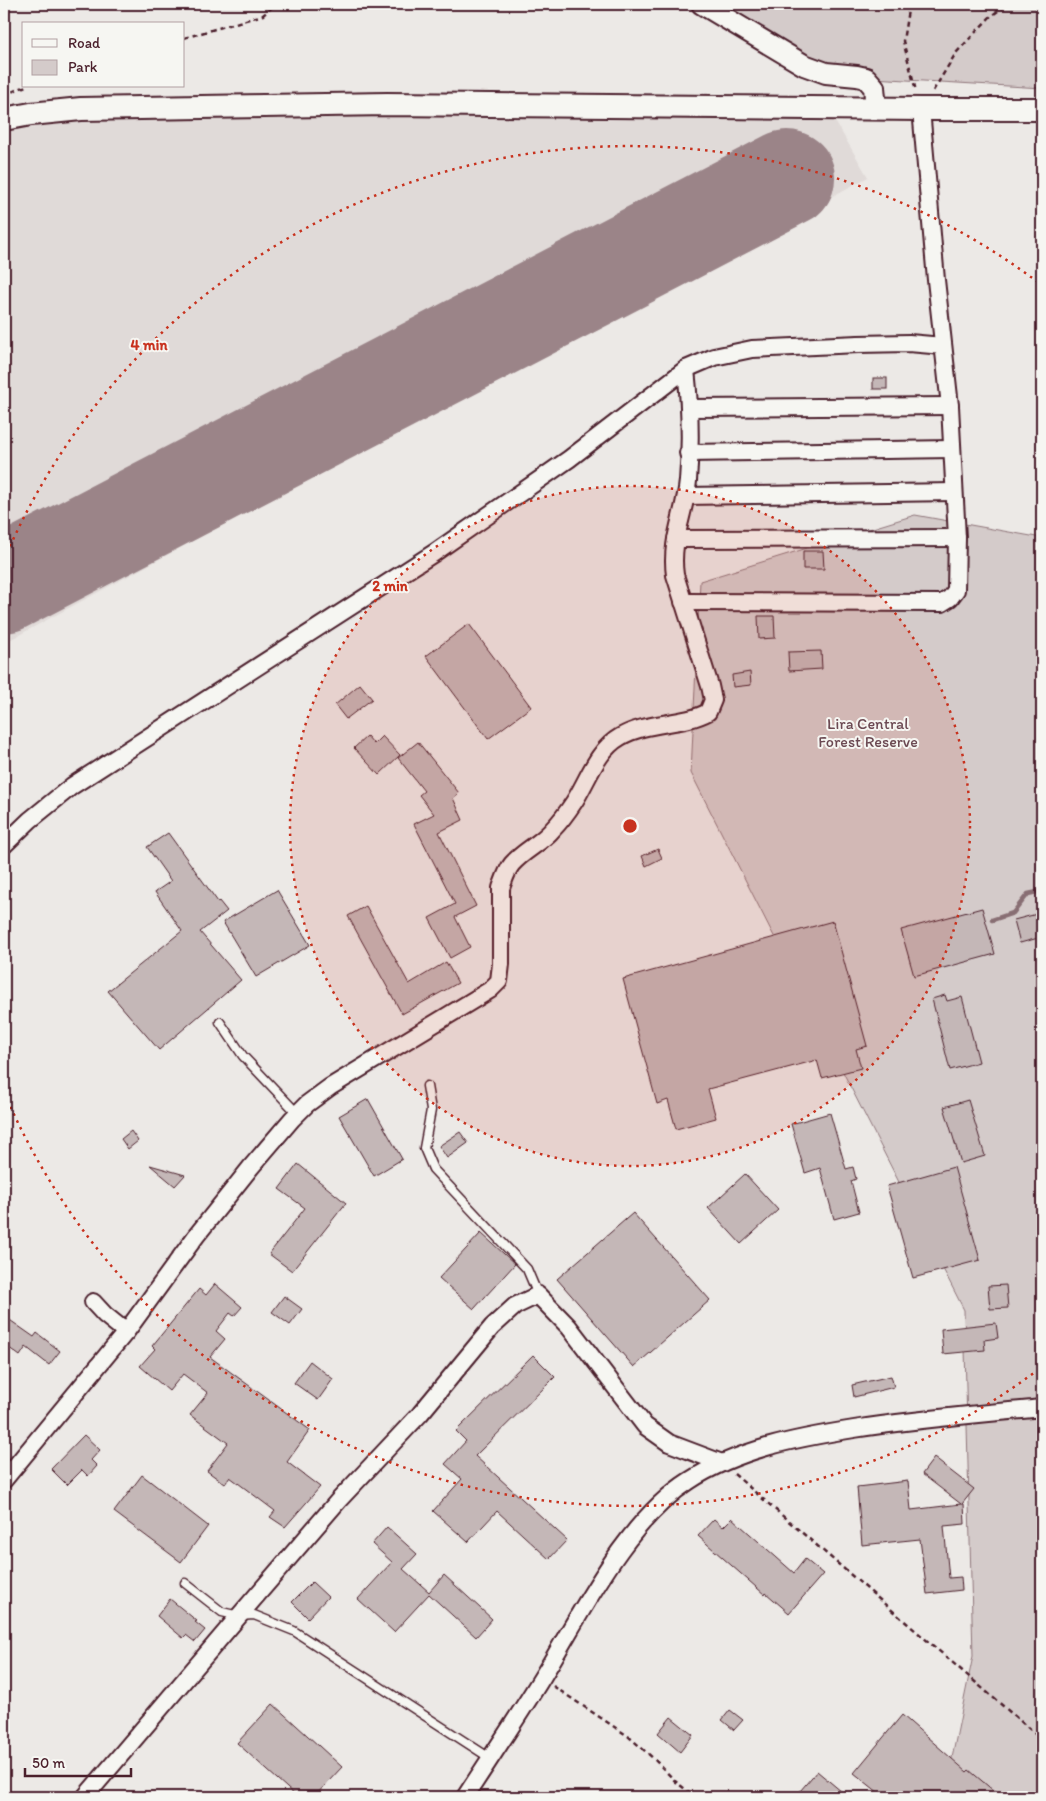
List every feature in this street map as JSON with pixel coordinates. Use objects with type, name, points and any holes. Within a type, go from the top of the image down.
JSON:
[{"type":"main road","points":[[4,119],[81,109],[387,104],[922,110],[1042,109]]},
{"type":"street","points":[[702,4],[804,65],[826,73],[866,78],[874,87],[876,109]]},
{"type":"street","points":[[683,602],[942,603],[950,598],[956,590],[957,538],[950,406],[922,110]]},
{"type":"street","points":[[4,845],[30,820],[72,786],[434,553],[569,459],[686,369],[714,357],[752,349],[909,343],[943,346]]},
{"type":"street","points":[[4,1480],[126,1332],[224,1200],[298,1114],[330,1087],[490,990],[499,981],[501,964],[501,888],[504,880],[511,865],[553,830],[574,802],[599,758],[610,743],[623,735],[650,726],[696,718],[708,712],[713,700],[710,686],[675,576],[673,558],[688,480],[690,408],[686,369]]},
{"type":"street","points":[[690,408],[950,406]]},
{"type":"street","points":[[688,453],[952,449]]},
{"type":"street","points":[[686,496],[954,492]]},
{"type":"street","points":[[676,540],[957,538]]},
{"type":"street","points":[[85,1797],[344,1495],[420,1414],[492,1327],[515,1306],[538,1296],[569,1327],[645,1426],[669,1443],[722,1463]]},
{"type":"street","points":[[93,1302],[105,1315],[126,1332]]},
{"type":"street","points":[[465,1797],[542,1678],[601,1580],[636,1532],[674,1493],[690,1481],[740,1455],[810,1436],[904,1421],[1042,1408]]},
{"type":"lane","points":[[220,1022],[243,1056],[298,1114]]},
{"type":"lane","points":[[427,1086],[432,1110],[424,1148],[433,1169],[527,1269],[538,1296]]},
{"type":"lane","points":[[185,1583],[222,1612],[239,1616],[254,1616],[294,1631],[490,1758]]},
{"type":"path","points":[[146,4],[152,8],[176,4]]},
{"type":"path","points":[[185,38],[263,15],[276,4]]},
{"type":"path","points":[[909,4],[903,41],[922,110]]},
{"type":"path","points":[[922,110],[956,53],[991,16],[1008,4]]},
{"type":"path","points":[[4,95],[22,88]]},
{"type":"path","points":[[722,1463],[1040,1738]]},
{"type":"path","points":[[542,1678],[628,1736],[675,1781],[695,1797]]},
{"type":"shaded area","points":[[123,116],[832,116],[868,177],[4,643],[4,131]]},
{"type":"green space","points":[[718,4],[1042,4],[1042,88],[839,76]]},
{"type":"green space","name":"Lira Central Forest Reserve","points":[[915,515],[1042,538],[1042,1797],[944,1797],[973,1656],[964,1310],[691,773],[700,581]]},
{"type":"building","points":[[873,378],[887,378],[887,389],[873,389]]},
{"type":"building","points":[[803,551],[823,551],[824,569],[803,569]]},
{"type":"building","points":[[758,616],[774,616],[775,638],[759,639]]},
{"type":"building","points":[[469,624],[531,707],[488,739],[426,656]]},
{"type":"building","points":[[821,651],[822,669],[789,671],[788,652]]},
{"type":"building","points":[[750,672],[751,685],[733,687],[732,675]]},
{"type":"building","points":[[360,684],[372,699],[346,719],[335,705]]},
{"type":"building","points":[[367,736],[374,744],[382,736],[400,755],[379,775],[354,748]]},
{"type":"building","points":[[418,742],[459,793],[453,798],[463,820],[439,832],[476,906],[455,917],[470,947],[450,958],[429,918],[455,904],[414,824],[434,814],[419,795],[424,791],[398,758]]},
{"type":"building","points":[[168,833],[218,902],[227,911],[200,932],[241,980],[159,1050],[108,991],[182,931],[155,892],[171,881],[147,847]]},
{"type":"building","points":[[658,849],[662,858],[646,866],[642,856]]},
{"type":"building","points":[[277,890],[310,945],[256,977],[223,922]]},
{"type":"building","points":[[366,906],[409,984],[446,962],[458,983],[402,1014],[348,916]]},
{"type":"building","points":[[982,908],[995,954],[914,976],[901,930]]},
{"type":"building","points":[[1037,914],[1042,937],[1020,943],[1014,920]]},
{"type":"building","points":[[833,921],[867,1046],[856,1049],[861,1068],[822,1078],[817,1060],[708,1089],[716,1118],[676,1129],[668,1100],[657,1104],[623,979]]},
{"type":"building","points":[[945,995],[947,1001],[962,997],[979,1062],[950,1070],[932,999]]},
{"type":"building","points":[[368,1099],[402,1159],[374,1176],[339,1116]]},
{"type":"building","points":[[968,1100],[985,1156],[961,1163],[944,1107]]},
{"type":"building","points":[[830,1113],[846,1169],[853,1167],[856,1179],[851,1181],[859,1212],[834,1219],[820,1168],[805,1173],[791,1124]]},
{"type":"building","points":[[131,1131],[138,1141],[128,1149],[121,1139]]},
{"type":"building","points":[[460,1132],[468,1143],[447,1158],[439,1146]]},
{"type":"building","points":[[298,1164],[346,1203],[292,1271],[269,1254],[305,1208],[279,1189]]},
{"type":"building","points":[[150,1165],[185,1175],[175,1186]]},
{"type":"building","points":[[954,1167],[980,1260],[913,1278],[887,1186]]},
{"type":"building","points":[[745,1174],[778,1210],[741,1244],[708,1208]]},
{"type":"building","points":[[633,1213],[710,1300],[634,1367],[557,1279]]},
{"type":"building","points":[[481,1233],[515,1264],[474,1309],[439,1278]]},
{"type":"building","points":[[215,1284],[242,1307],[234,1316],[230,1313],[216,1331],[225,1339],[210,1357],[310,1430],[287,1462],[320,1487],[285,1527],[270,1517],[275,1511],[230,1477],[225,1484],[207,1471],[228,1443],[190,1415],[208,1393],[183,1374],[169,1391],[140,1366],[155,1349],[152,1346],[199,1289],[206,1295]]},
{"type":"building","points":[[1006,1285],[1008,1308],[990,1309],[988,1286]]},
{"type":"building","points":[[284,1296],[302,1309],[290,1325],[272,1312]]},
{"type":"building","points":[[4,1316],[34,1337],[37,1333],[60,1351],[49,1365],[26,1347],[20,1356],[4,1344]]},
{"type":"building","points":[[996,1323],[998,1338],[984,1340],[985,1350],[943,1354],[941,1329]]},
{"type":"building","points":[[533,1355],[555,1377],[475,1456],[567,1540],[549,1559],[497,1511],[468,1542],[433,1511],[462,1479],[445,1464],[466,1441],[456,1431]]},
{"type":"building","points":[[310,1361],[333,1379],[318,1400],[294,1383]]},
{"type":"building","points":[[891,1376],[894,1387],[854,1397],[852,1385]]},
{"type":"building","points":[[84,1435],[100,1450],[91,1460],[97,1466],[88,1476],[82,1470],[67,1485],[51,1469]]},
{"type":"building","points":[[934,1458],[974,1489],[962,1504],[964,1504],[965,1524],[944,1526],[949,1578],[961,1577],[962,1590],[927,1594],[920,1539],[862,1545],[857,1487],[908,1481],[911,1510],[961,1504],[922,1474]]},
{"type":"building","points":[[142,1475],[208,1526],[181,1562],[114,1512]]},
{"type":"building","points":[[732,1518],[794,1573],[805,1559],[823,1574],[789,1613],[766,1593],[765,1595],[698,1536],[714,1519],[723,1527]]},
{"type":"building","points":[[387,1527],[417,1554],[403,1569],[429,1592],[444,1575],[492,1619],[476,1637],[429,1594],[394,1632],[358,1599],[392,1562],[372,1544]]},
{"type":"building","points":[[312,1582],[328,1597],[308,1618],[292,1602]]},
{"type":"building","points":[[170,1599],[205,1630],[195,1642],[186,1635],[183,1638],[157,1616]]},
{"type":"building","points":[[273,1704],[342,1767],[314,1797],[297,1797],[237,1743]]},
{"type":"building","points":[[730,1710],[743,1720],[734,1730],[722,1720]]},
{"type":"building","points":[[902,1715],[967,1772],[969,1770],[1001,1797],[884,1797],[854,1773]]},
{"type":"building","points":[[671,1717],[693,1735],[680,1752],[658,1733]]},
{"type":"building","points":[[817,1771],[848,1797],[795,1797]]},
{"type":"waterway","points":[[992,920],[1013,913],[1028,894],[1042,891]]},
{"type":"runway","points":[[4,585],[787,178]]}]
